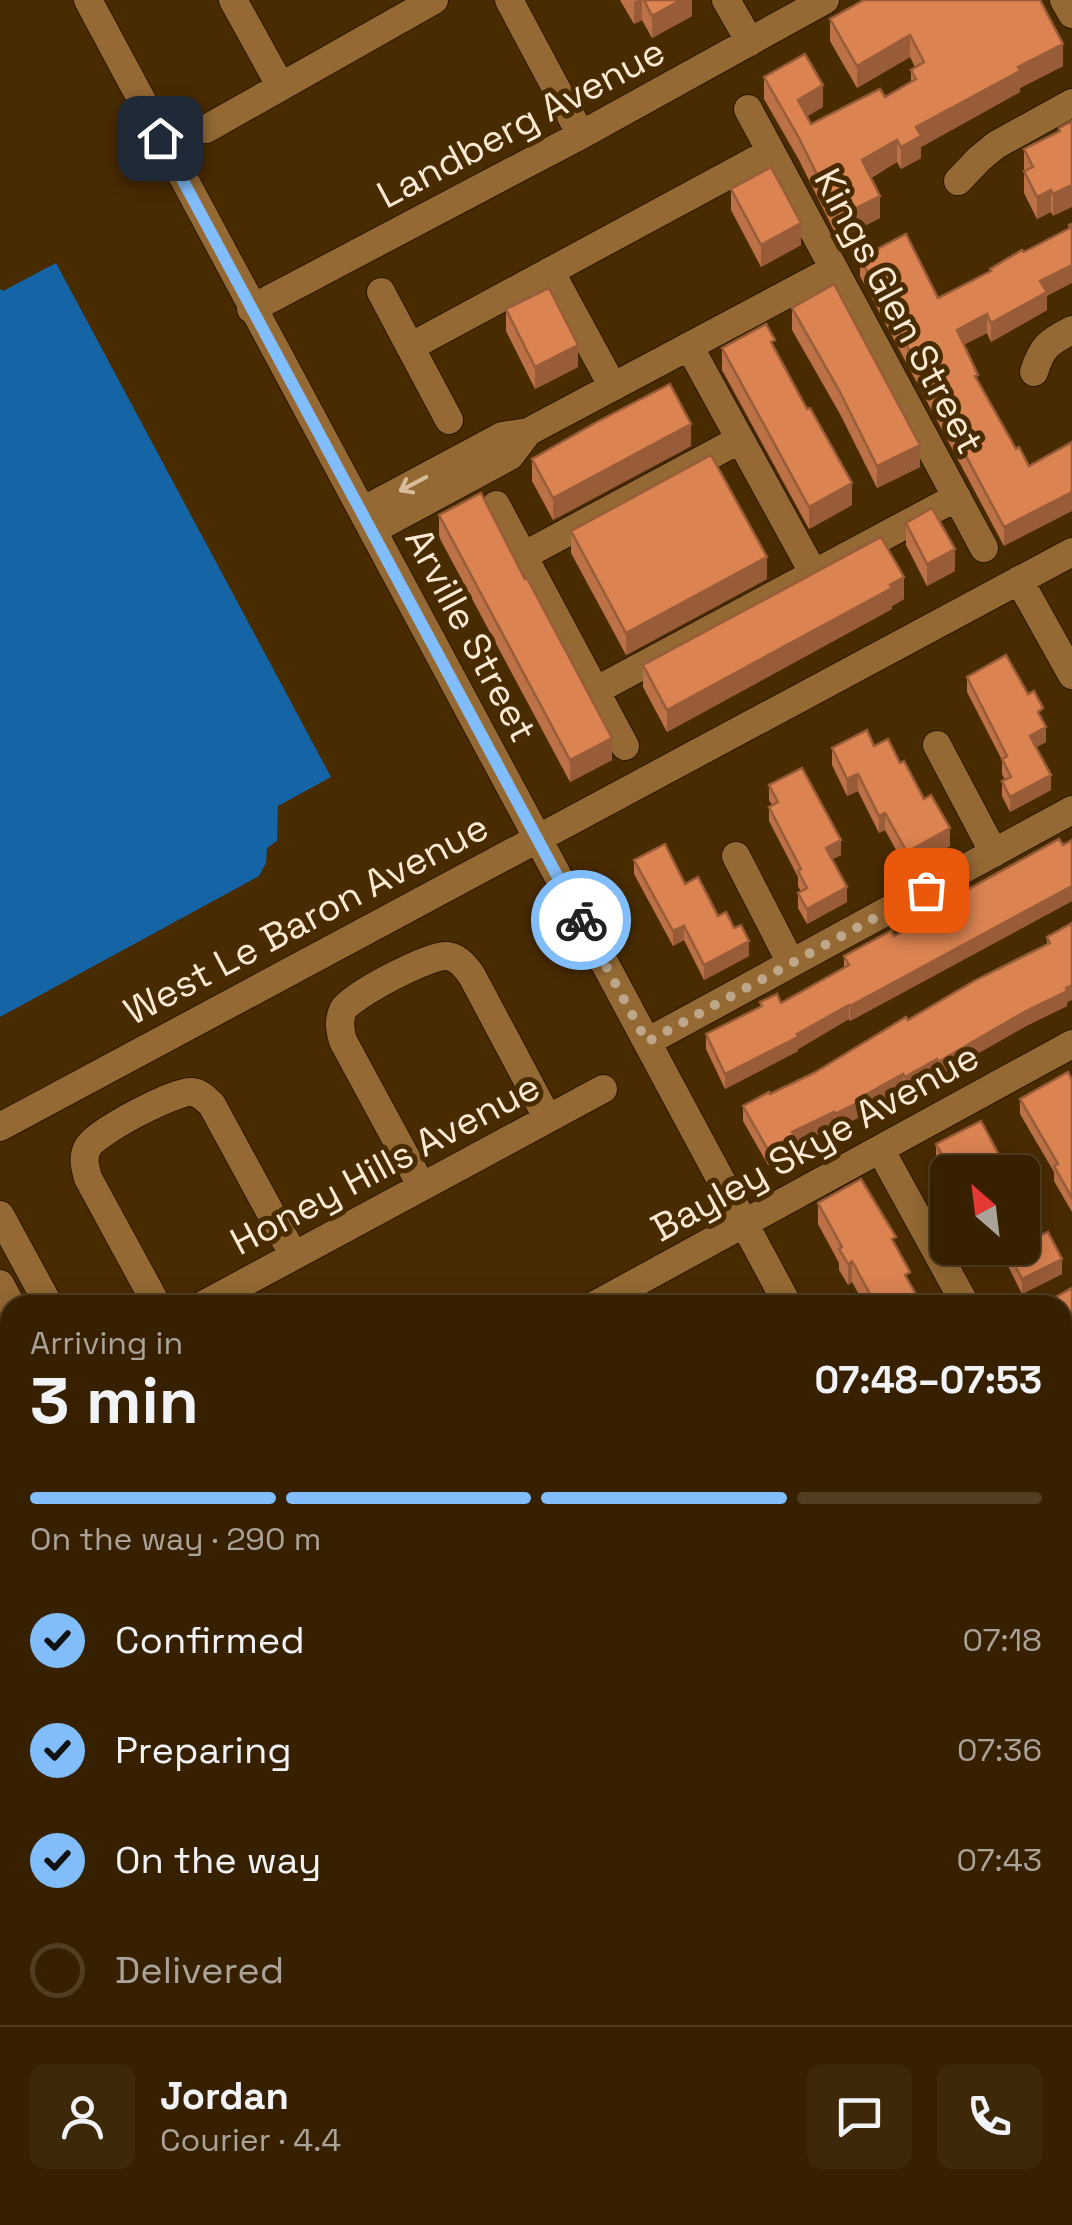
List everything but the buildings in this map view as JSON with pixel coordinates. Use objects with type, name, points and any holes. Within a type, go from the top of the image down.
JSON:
[{"type":"street","name":"Arville Street","points":[[88,0],[783,1295]]},
{"type":"street","points":[[233,0],[280,86]]},
{"type":"street","points":[[206,128],[434,0]]},
{"type":"street","points":[[509,0],[581,135]]},
{"type":"street","points":[[726,0],[750,42]]},
{"type":"street","name":"Landberg Avenue","points":[[251,310],[825,0]]},
{"type":"street","points":[[1064,0],[1072,14]]},
{"type":"street","points":[[958,181],[996,146],[1072,103]]},
{"type":"street","name":"Kings Glen Street","points":[[748,109],[984,548]]},
{"type":"street","points":[[410,347],[771,152]]},
{"type":"street","points":[[368,521],[502,436],[528,432],[834,269]]},
{"type":"street","points":[[550,272],[612,386]]},
{"type":"street","points":[[381,292],[449,420]]},
{"type":"street","points":[[1034,372],[1042,349],[1072,330]]},
{"type":"street","points":[[689,346],[814,574]]},
{"type":"street","points":[[523,556],[740,440]]},
{"type":"street","points":[[596,691],[957,497]]},
{"type":"street","points":[[496,505],[625,746]]},
{"type":"street","name":"West Le Baron Avenue","points":[[0,1127],[1072,552]]},
{"type":"street","points":[[1019,580],[1072,674]]},
{"type":"street","points":[[937,744],[994,853]]},
{"type":"street","points":[[647,1042],[1072,810]]},
{"type":"street","points":[[736,856],[791,963]]},
{"type":"street","points":[[422,1187],[343,1042],[341,1017],[355,998],[436,956],[453,957],[472,976],[548,1119]]},
{"type":"street","name":"Bayley Skye Avenue","points":[[614,1295],[1072,1044]]},
{"type":"street","name":"Honey Hills Avenue","points":[[221,1295],[603,1089]]},
{"type":"street","points":[[152,1295],[88,1178],[86,1153],[100,1135],[181,1093],[198,1093],[217,1112],[294,1256]]},
{"type":"street","points":[[880,1149],[960,1295]]},
{"type":"street","points":[[0,1215],[44,1295]]},
{"type":"water","points":[[56,263],[331,777],[278,806],[277,841],[267,848],[266,863],[259,876],[0,1017],[0,289],[3,291]]},
{"type":"way so far","points":[[581,920],[647,1042],[926,890]]},
{"type":"route","points":[[160,138],[581,920]]}]
